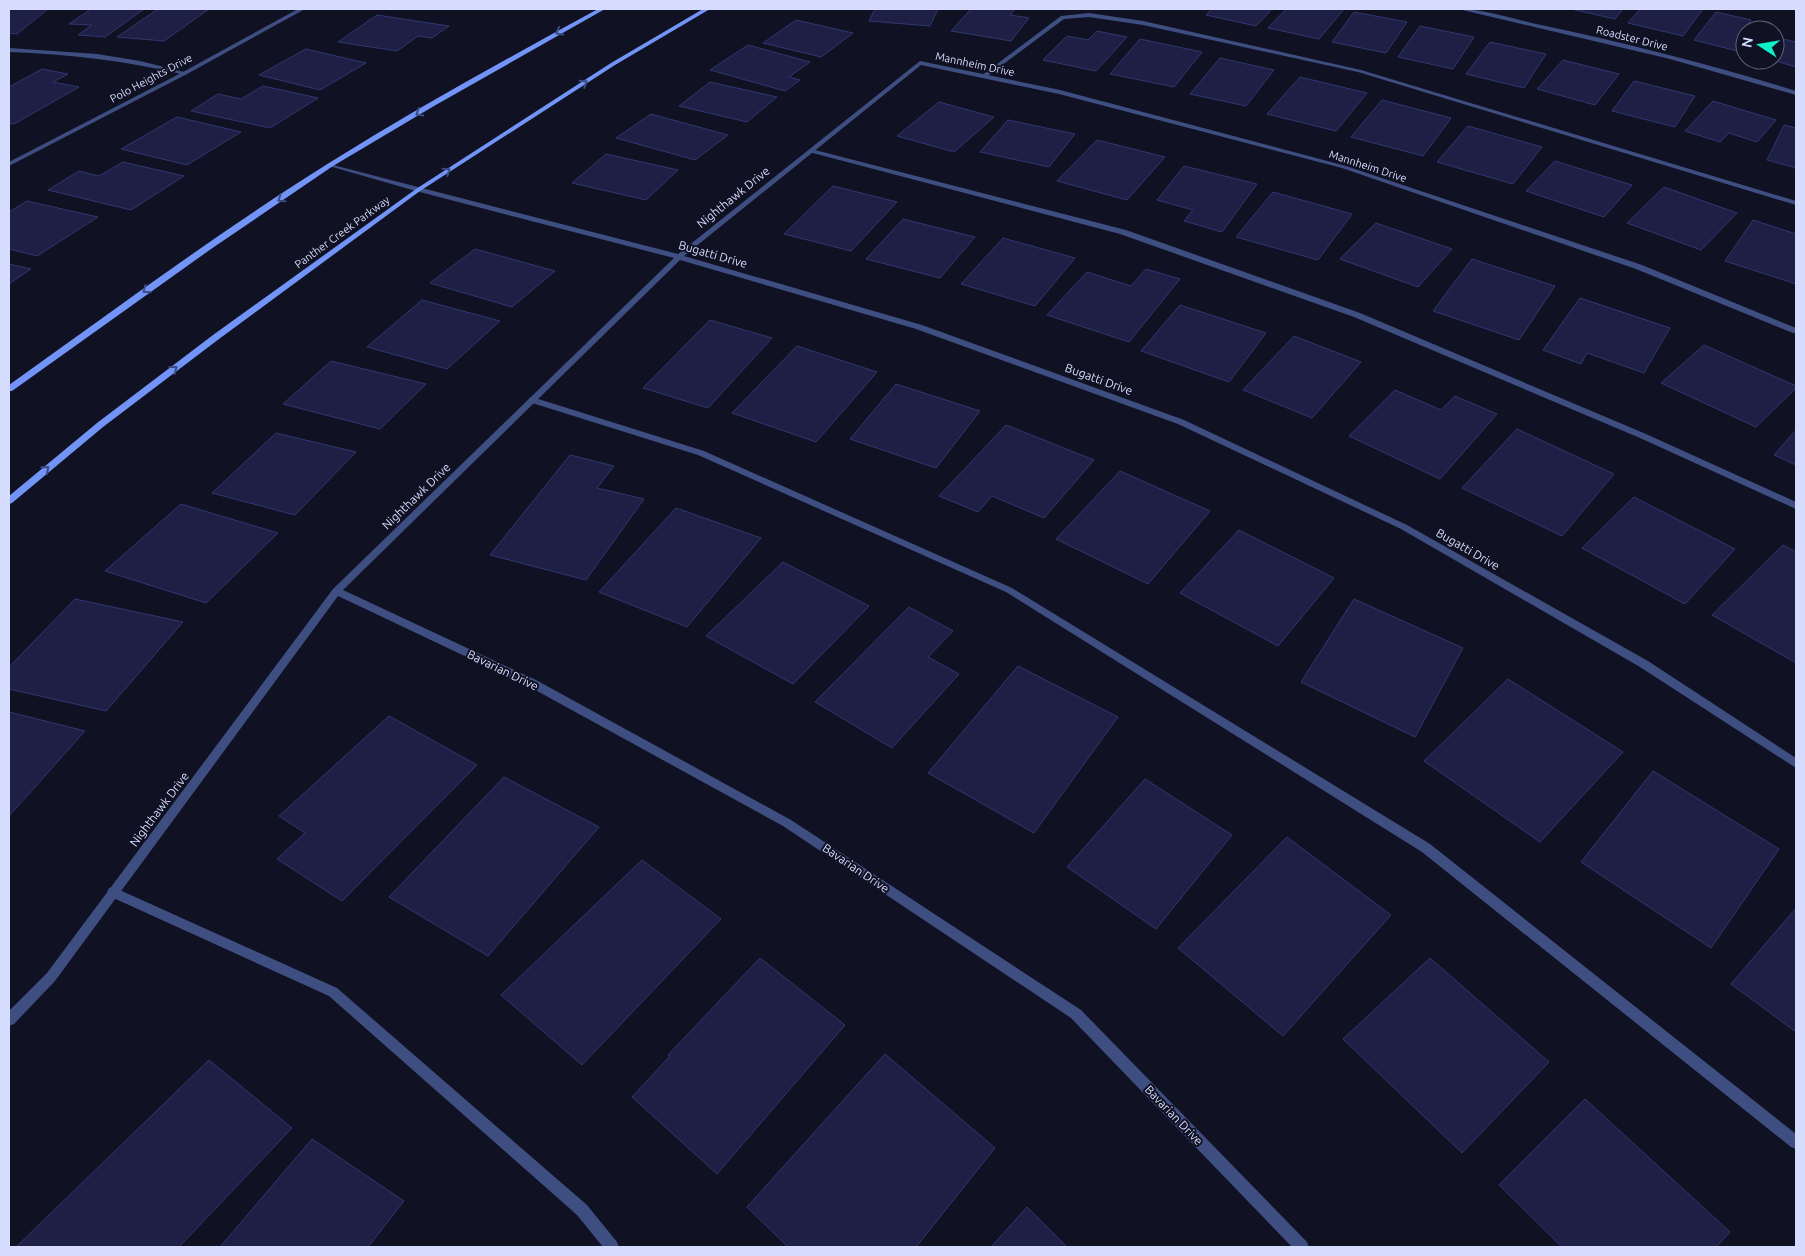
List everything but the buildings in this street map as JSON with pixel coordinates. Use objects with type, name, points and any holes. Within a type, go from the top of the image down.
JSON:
[{"type":"main road","points":[[9,389],[144,292],[331,165],[510,59],[602,9]]},
{"type":"main road","name":"Panther Creek Parkway","points":[[9,500],[100,425],[216,337],[418,190],[613,64],[707,9]]},
{"type":"street","name":"Polo Heights Drive","points":[[10,162],[185,72],[302,9]]},
{"type":"street","name":"Roadster Drive","points":[[1461,9],[1554,28],[1748,78],[1796,93]]},
{"type":"street","points":[[984,76],[1063,16],[1089,15],[1143,23],[1358,71],[1796,203]]},
{"type":"street","points":[[9,50],[74,52],[111,56],[185,72]]},
{"type":"street","name":"Mannheim Drive","points":[[920,63],[1060,92],[1344,168],[1638,267],[1796,331]]},
{"type":"street","name":"Nighthawk Drive","points":[[9,1020],[51,976],[336,591],[678,257],[920,63]]},
{"type":"street","points":[[811,151],[1123,232],[1357,315],[1643,436],[1796,506]]},
{"type":"street","name":"Bugatti Drive","points":[[331,165],[418,190],[678,257],[919,327],[1181,422],[1404,527],[1644,664],[1796,764]]},
{"type":"street","points":[[532,400],[701,453],[1009,590],[1426,848],[1796,1142]]},
{"type":"street","name":"Bavarian Drive","points":[[336,591],[532,683],[787,823],[1076,1014],[1302,1247]]},
{"type":"street","points":[[113,892],[333,992],[582,1210],[612,1247]]}]
